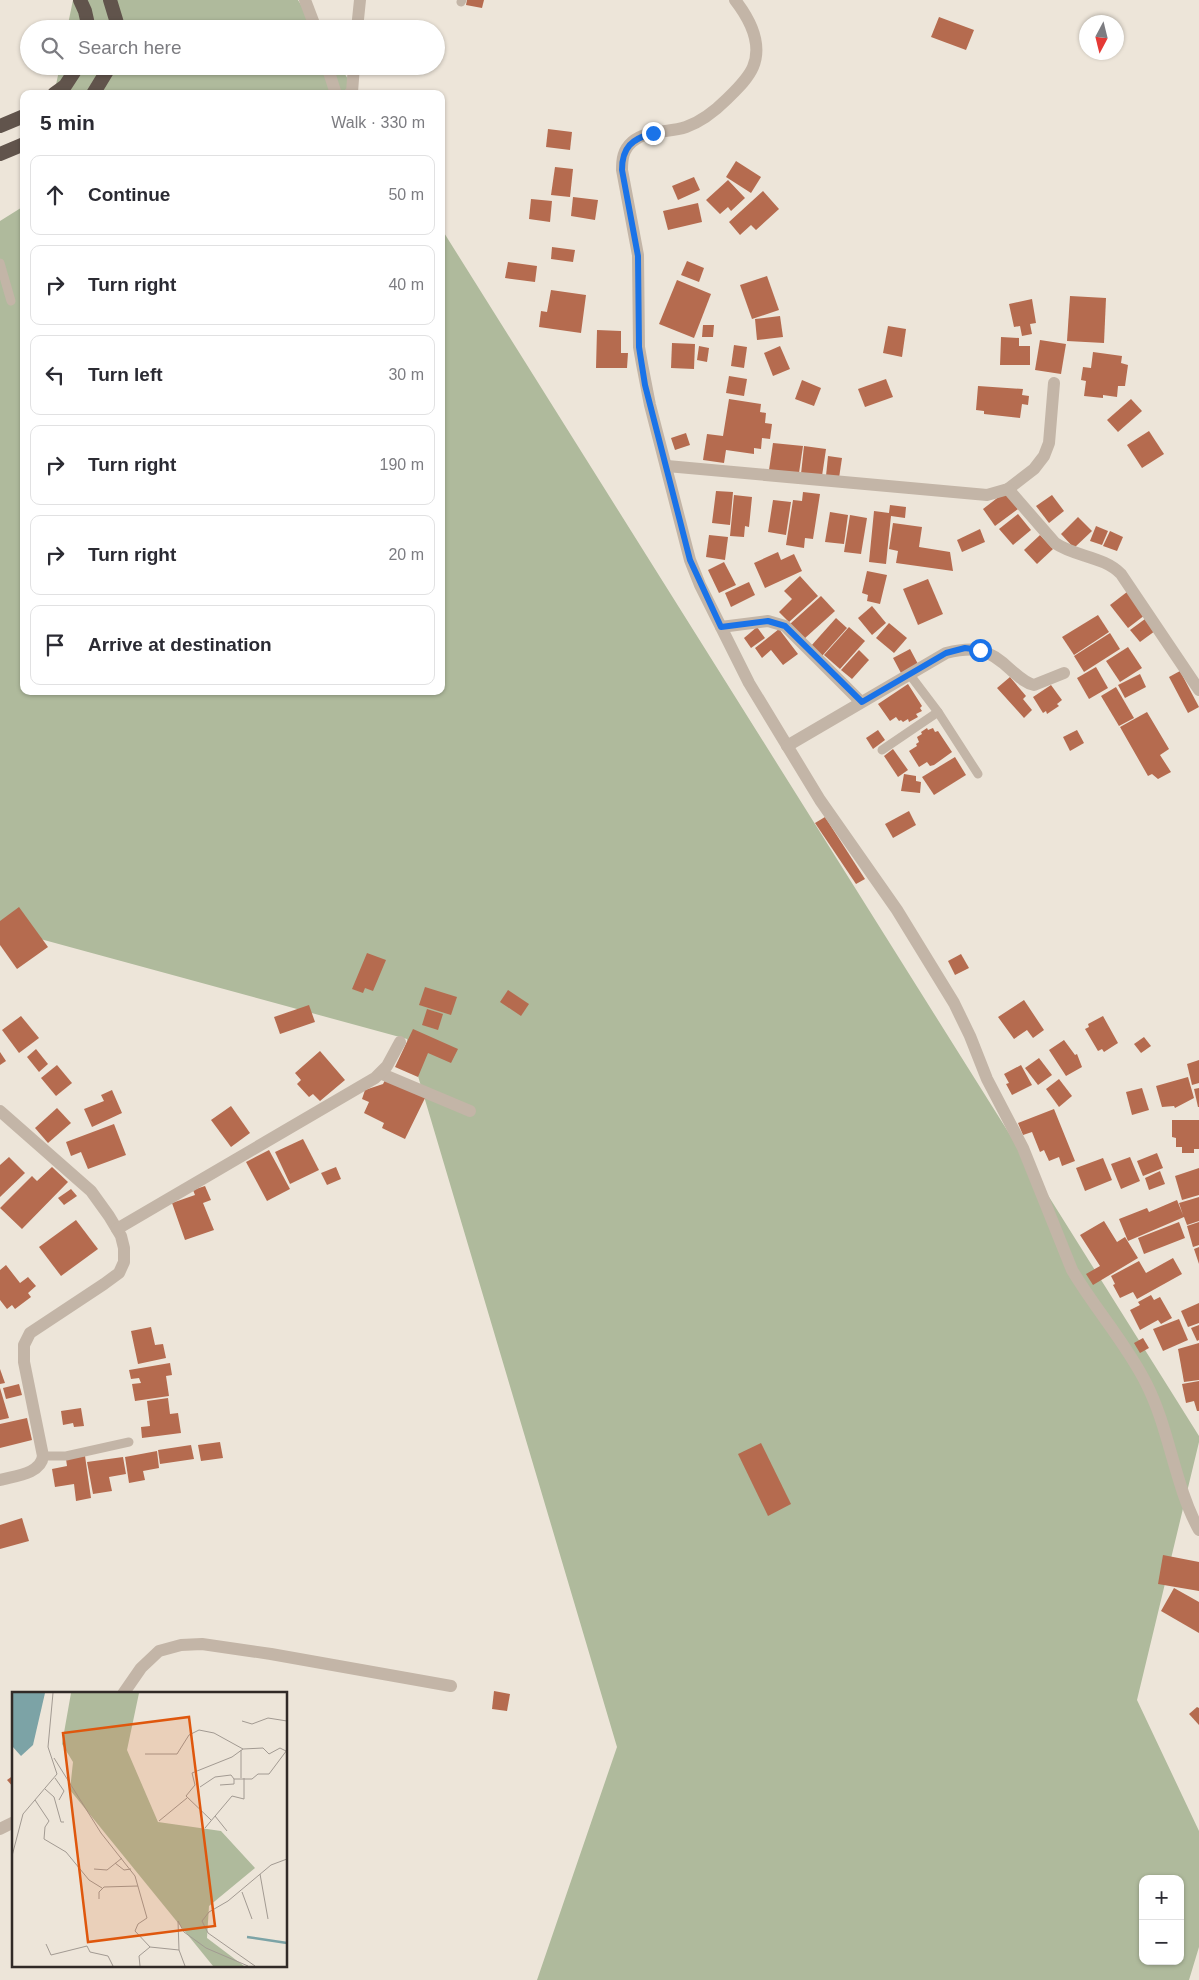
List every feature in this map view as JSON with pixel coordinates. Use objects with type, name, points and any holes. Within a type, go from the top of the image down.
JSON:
[{"type":"highway","points":[[80,0],[87,20]]},
{"type":"highway","points":[[110,0],[116,20]]},
{"type":"highway","points":[[60,90],[65,86],[72,75]]},
{"type":"highway","points":[[95,90],[105,75]]},
{"type":"highway","points":[[0,126],[20,118]]},
{"type":"highway","points":[[0,154],[20,146]]},
{"type":"street","points":[[305,0],[313,20]]},
{"type":"street","points":[[359,20],[360,0]]},
{"type":"street","points":[[735,0],[750,22],[755,36],[756,56],[753,67],[746,78],[713,112],[697,123],[684,128],[643,136],[632,142],[622,158],[622,170],[638,256],[639,347],[650,405],[690,560],[749,682],[787,746],[820,800],[897,910],[954,1003],[970,1036],[986,1079],[1023,1148],[1072,1270],[1146,1382],[1162,1423],[1190,1514],[1199,1530]]},
{"type":"street","points":[[330,75],[335,90]]},
{"type":"street","points":[[352,90],[353,75]]},
{"type":"street","points":[[667,466],[987,495],[1008,489],[1034,469],[1044,456],[1049,443],[1054,383]]},
{"type":"street","points":[[1008,489],[1055,543],[1064,549],[1110,564],[1121,574],[1199,690]]},
{"type":"street","points":[[721,627],[768,621],[785,626],[862,702]]},
{"type":"street","points":[[787,746],[946,653],[965,648],[980,650],[992,655],[1028,684],[1034,685],[1064,673]]},
{"type":"street","points":[[117,1229],[382,1074],[400,1042]]},
{"type":"street","points":[[382,1074],[470,1111]]},
{"type":"street","points":[[0,1111],[91,1191],[117,1229],[124,1248],[124,1262],[118,1273],[30,1333],[24,1345],[24,1362],[43,1461],[38,1467],[28,1472],[0,1480]]},
{"type":"street","points":[[124,1692],[141,1668],[159,1651],[181,1645],[202,1644],[271,1654],[452,1686]]},
{"type":"street","points":[[0,1829],[12,1823]]},
{"type":"lane","points":[[0,263],[11,301]]},
{"type":"lane","points":[[910,675],[938,712],[978,774]]},
{"type":"lane","points":[[882,750],[938,712]]},
{"type":"lane","points":[[43,1456],[66,1456],[129,1442]]},
{"type":"green space","points":[[73,0],[298,0],[310,20],[69,20]]},
{"type":"green space","points":[[58,75],[345,75],[355,90],[55,90]]},
{"type":"green space","points":[[20,208],[20,695],[445,695],[445,234],[1199,1436],[1137,1700],[1199,1831],[1199,1947],[1189,1980],[537,1980],[617,1747],[407,1039],[0,928],[0,221]]},
{"type":"building","points":[[467,0],[484,0],[482,8],[466,5]]},
{"type":"building","points":[[939,17],[974,30],[966,50],[931,37]]},
{"type":"building","points":[[548,129],[572,132],[570,150],[546,147]]},
{"type":"building","points":[[736,161],[761,177],[751,193],[726,177]]},
{"type":"building","points":[[555,167],[573,169],[570,197],[551,195]]},
{"type":"building","points":[[694,177],[700,190],[678,200],[672,186]]},
{"type":"building","points":[[728,180],[745,198],[731,211],[728,207],[720,214],[706,200]]},
{"type":"building","points":[[763,191],[779,209],[756,230],[751,225],[740,235],[729,222]]},
{"type":"building","points":[[573,197],[598,200],[595,220],[571,216]]},
{"type":"building","points":[[531,199],[552,201],[550,222],[529,219]]},
{"type":"building","points":[[698,203],[702,222],[668,230],[663,211]]},
{"type":"building","points":[[552,247],[575,250],[573,262],[551,259]]},
{"type":"building","points":[[687,261],[704,268],[699,282],[681,275]]},
{"type":"building","points":[[508,262],[537,266],[535,282],[505,278]]},
{"type":"building","points":[[767,276],[779,310],[752,319],[740,285]]},
{"type":"building","points":[[677,280],[711,294],[694,338],[659,324]]},
{"type":"building","points":[[551,290],[586,295],[581,333],[539,327],[541,311],[547,312]]},
{"type":"building","points":[[1070,296],[1106,298],[1104,343],[1067,341]]},
{"type":"building","points":[[1032,299],[1036,323],[1030,324],[1032,334],[1022,336],[1020,326],[1014,327],[1009,304]]},
{"type":"building","points":[[780,316],[783,337],[757,340],[755,319]]},
{"type":"building","points":[[703,325],[714,325],[713,337],[702,337]]},
{"type":"building","points":[[888,326],[906,329],[902,357],[883,353]]},
{"type":"building","points":[[597,330],[621,331],[621,353],[628,353],[627,368],[596,368]]},
{"type":"building","points":[[1001,337],[1019,338],[1019,346],[1030,346],[1030,365],[1000,365]]},
{"type":"building","points":[[1040,340],[1066,344],[1061,374],[1035,370]]},
{"type":"building","points":[[672,343],[695,344],[694,369],[671,368]]},
{"type":"building","points":[[734,345],[747,347],[744,368],[731,366]]},
{"type":"building","points":[[699,346],[709,348],[707,362],[697,360]]},
{"type":"building","points":[[780,346],[790,369],[773,376],[764,353]]},
{"type":"building","points":[[1093,352],[1122,356],[1121,363],[1128,365],[1125,386],[1118,386],[1117,397],[1103,395],[1103,398],[1084,396],[1086,381],[1081,380],[1083,367],[1091,368]]},
{"type":"building","points":[[729,376],[747,379],[744,396],[726,393]]},
{"type":"building","points":[[886,379],[893,397],[865,407],[858,389]]},
{"type":"building","points":[[802,380],[821,388],[814,406],[795,399]]},
{"type":"building","points":[[978,386],[1023,389],[1022,395],[1029,396],[1028,405],[1022,404],[1020,418],[984,414],[984,411],[976,410]]},
{"type":"building","points":[[729,399],[761,404],[760,412],[766,413],[765,423],[772,424],[770,439],[762,438],[761,449],[754,448],[754,454],[726,450],[724,463],[703,460],[707,434],[723,436]]},
{"type":"building","points":[[1131,399],[1142,411],[1118,432],[1107,420]]},
{"type":"building","points":[[1149,431],[1164,454],[1142,468],[1127,445]]},
{"type":"building","points":[[686,433],[690,445],[675,450],[671,438]]},
{"type":"building","points":[[773,443],[803,446],[799,473],[769,470]]},
{"type":"building","points":[[804,446],[826,449],[822,476],[801,474]]},
{"type":"building","points":[[828,456],[842,458],[839,478],[826,476]]},
{"type":"building","points":[[716,491],[733,492],[730,525],[712,523]]},
{"type":"building","points":[[803,492],[820,494],[813,539],[805,538],[804,548],[786,545],[793,500],[802,501]]},
{"type":"building","points":[[1005,492],[1018,509],[995,526],[983,509]]},
{"type":"building","points":[[734,495],[752,497],[749,527],[745,526],[744,537],[730,536]]},
{"type":"building","points":[[1052,495],[1064,511],[1049,523],[1036,506]]},
{"type":"building","points":[[773,500],[791,502],[786,535],[768,532]]},
{"type":"building","points":[[890,505],[906,507],[905,518],[891,516],[886,564],[869,562],[874,511],[889,513]]},
{"type":"building","points":[[830,512],[848,515],[844,544],[825,542]]},
{"type":"building","points":[[1018,514],[1031,530],[1013,545],[999,529]]},
{"type":"building","points":[[850,515],[867,518],[861,554],[844,552]]},
{"type":"building","points":[[1078,517],[1092,531],[1074,548],[1061,534]]},
{"type":"building","points":[[893,523],[922,527],[919,547],[950,552],[953,571],[896,563],[898,551],[889,549]]},
{"type":"building","points":[[1096,526],[1108,531],[1102,545],[1090,541]]},
{"type":"building","points":[[980,529],[985,542],[962,552],[957,540]]},
{"type":"building","points":[[1110,531],[1123,537],[1117,551],[1103,546]]},
{"type":"building","points":[[709,535],[728,537],[725,560],[706,557]]},
{"type":"building","points":[[1040,535],[1053,549],[1037,564],[1024,550]]},
{"type":"building","points":[[778,552],[781,560],[794,554],[802,571],[765,588],[754,563]]},
{"type":"building","points":[[724,562],[736,585],[719,593],[708,570]]},
{"type":"building","points":[[867,571],[887,575],[880,604],[867,601],[868,595],[862,593]]},
{"type":"building","points":[[800,576],[818,596],[789,622],[779,612],[792,599],[784,591]]},
{"type":"building","points":[[928,579],[943,614],[918,625],[903,589]]},
{"type":"building","points":[[749,582],[755,595],[731,607],[725,593]]},
{"type":"building","points":[[1127,592],[1145,615],[1128,628],[1110,605]]},
{"type":"building","points":[[821,596],[835,611],[804,639],[790,624]]},
{"type":"building","points":[[872,606],[886,623],[872,635],[858,618]]},
{"type":"building","points":[[1098,615],[1109,632],[1074,655],[1062,637]]},
{"type":"building","points":[[836,618],[847,628],[822,656],[811,646]]},
{"type":"building","points":[[1145,619],[1155,631],[1140,642],[1130,630]]},
{"type":"building","points":[[889,623],[907,638],[894,653],[876,638]]},
{"type":"building","points":[[757,627],[765,638],[751,648],[744,638]]},
{"type":"building","points":[[849,627],[865,641],[840,669],[824,655]]},
{"type":"building","points":[[779,629],[798,654],[783,665],[771,650],[762,658],[755,648]]},
{"type":"building","points":[[1110,633],[1120,649],[1084,672],[1074,656]]},
{"type":"building","points":[[1128,647],[1142,668],[1120,682],[1106,661]]},
{"type":"building","points":[[910,649],[918,664],[901,673],[893,658]]},
{"type":"building","points":[[859,650],[869,660],[852,679],[841,670]]},
{"type":"building","points":[[1096,667],[1108,688],[1089,699],[1077,678]]},
{"type":"building","points":[[1180,671],[1199,707],[1188,713],[1169,677]]},
{"type":"building","points":[[1140,674],[1146,687],[1125,698],[1118,685]]},
{"type":"building","points":[[1010,677],[1026,696],[1023,699],[1032,710],[1024,718],[997,688]]},
{"type":"building","points":[[908,684],[922,706],[920,708],[922,711],[916,714],[918,717],[909,722],[908,719],[903,722],[899,721],[896,717],[890,721],[878,704]]},
{"type":"building","points":[[1051,685],[1062,700],[1057,704],[1059,706],[1047,714],[1046,711],[1043,713],[1033,697]]},
{"type":"building","points":[[1116,687],[1134,718],[1119,726],[1101,696]]},
{"type":"building","points":[[1147,712],[1169,749],[1160,755],[1171,772],[1158,779],[1152,774],[1148,776],[1120,727]]},
{"type":"building","points":[[927,728],[928,730],[933,728],[935,732],[938,731],[952,752],[934,765],[930,766],[927,762],[919,767],[909,751],[917,746],[916,744],[919,742],[917,737]]},
{"type":"building","points":[[878,730],[885,740],[873,749],[866,738]]},
{"type":"building","points":[[1077,730],[1084,743],[1070,751],[1063,737]]},
{"type":"building","points":[[893,749],[908,770],[898,777],[884,756]]},
{"type":"building","points":[[955,757],[966,775],[934,795],[922,777]]},
{"type":"building","points":[[904,774],[916,776],[916,781],[921,782],[920,793],[901,791]]},
{"type":"building","points":[[909,811],[916,825],[893,838],[885,824]]},
{"type":"building","points":[[825,817],[865,879],[856,884],[815,823]]},
{"type":"building","points":[[19,907],[48,947],[17,969],[0,945],[0,921]]},
{"type":"building","points":[[367,953],[386,960],[373,991],[365,988],[363,993],[352,989]]},
{"type":"building","points":[[961,954],[969,968],[955,975],[948,961]]},
{"type":"building","points":[[425,987],[457,997],[451,1015],[419,1005]]},
{"type":"building","points":[[508,990],[529,1004],[521,1016],[500,1002]]},
{"type":"building","points":[[1024,1000],[1044,1030],[1033,1038],[1027,1030],[1014,1039],[998,1017]]},
{"type":"building","points":[[309,1005],[315,1022],[280,1034],[274,1017]]},
{"type":"building","points":[[427,1009],[443,1014],[438,1030],[422,1025]]},
{"type":"building","points":[[21,1016],[39,1038],[19,1053],[2,1030]]},
{"type":"building","points":[[1103,1016],[1118,1043],[1104,1052],[1102,1049],[1098,1051],[1085,1029],[1089,1027],[1088,1024]]},
{"type":"building","points":[[413,1029],[458,1049],[451,1063],[428,1053],[418,1077],[395,1067]]},
{"type":"building","points":[[1144,1037],[1151,1046],[1141,1053],[1134,1044]]},
{"type":"building","points":[[1064,1040],[1075,1055],[1077,1054],[1082,1067],[1066,1076],[1049,1050]]},
{"type":"building","points":[[36,1049],[48,1064],[39,1072],[27,1057]]},
{"type":"building","points":[[320,1051],[345,1080],[320,1101],[313,1094],[309,1097],[297,1084],[301,1080],[295,1073]]},
{"type":"building","points":[[0,1052],[6,1061],[0,1065]]},
{"type":"building","points":[[1039,1058],[1052,1075],[1038,1085],[1025,1068]]},
{"type":"building","points":[[1199,1060],[1199,1083],[1192,1085],[1187,1064]]},
{"type":"building","points":[[57,1065],[72,1083],[56,1096],[41,1078]]},
{"type":"building","points":[[1021,1065],[1032,1085],[1012,1095],[1006,1084],[1009,1083],[1004,1074]]},
{"type":"building","points":[[1188,1077],[1194,1098],[1175,1108],[1174,1106],[1162,1107],[1156,1086]]},
{"type":"building","points":[[386,1078],[426,1096],[405,1139],[382,1128],[384,1123],[364,1113],[369,1102],[362,1099],[365,1090],[383,1084]]},
{"type":"building","points":[[1059,1079],[1072,1096],[1059,1107],[1046,1089]]},
{"type":"building","points":[[1142,1088],[1149,1110],[1132,1115],[1126,1092]]},
{"type":"building","points":[[1199,1088],[1199,1107],[1198,1107],[1194,1089]]},
{"type":"building","points":[[112,1090],[122,1113],[92,1127],[84,1109],[104,1101],[101,1095]]},
{"type":"building","points":[[231,1106],[250,1133],[231,1147],[211,1120]]},
{"type":"building","points":[[57,1108],[71,1123],[48,1143],[35,1128]]},
{"type":"building","points":[[1054,1109],[1075,1161],[1062,1166],[1059,1157],[1049,1161],[1044,1150],[1040,1152],[1032,1132],[1023,1135],[1018,1123]]},
{"type":"building","points":[[1172,1120],[1199,1120],[1199,1149],[1194,1149],[1194,1153],[1182,1153],[1182,1147],[1176,1147],[1176,1138],[1172,1137]]},
{"type":"building","points":[[114,1124],[126,1155],[88,1169],[81,1152],[71,1156],[66,1142]]},
{"type":"building","points":[[303,1139],[319,1170],[290,1184],[275,1152]]},
{"type":"building","points":[[269,1150],[290,1189],[267,1201],[246,1162]]},
{"type":"building","points":[[1157,1153],[1163,1168],[1143,1176],[1137,1161]]},
{"type":"building","points":[[9,1157],[25,1173],[0,1197],[0,1165]]},
{"type":"building","points":[[1130,1157],[1140,1181],[1121,1189],[1111,1164]]},
{"type":"building","points":[[1103,1158],[1112,1180],[1085,1191],[1076,1168]]},
{"type":"building","points":[[52,1167],[68,1182],[22,1229],[0,1208],[32,1176],[37,1181]]},
{"type":"building","points":[[336,1167],[341,1179],[327,1185],[321,1173]]},
{"type":"building","points":[[1199,1168],[1199,1195],[1182,1200],[1175,1176]]},
{"type":"building","points":[[1160,1171],[1165,1184],[1149,1190],[1145,1178]]},
{"type":"building","points":[[205,1186],[211,1200],[203,1203],[214,1230],[185,1240],[172,1203],[195,1195],[193,1190]]},
{"type":"building","points":[[71,1189],[77,1196],[64,1205],[58,1198]]},
{"type":"building","points":[[1199,1197],[1199,1221],[1187,1225],[1184,1217],[1128,1241],[1119,1219],[1147,1208],[1149,1212],[1177,1200],[1183,1215],[1179,1203]]},
{"type":"building","points":[[76,1220],[98,1249],[61,1276],[39,1247]]},
{"type":"building","points":[[1104,1221],[1117,1242],[1125,1237],[1138,1258],[1093,1285],[1086,1274],[1100,1266],[1080,1235]]},
{"type":"building","points":[[1179,1222],[1185,1238],[1144,1254],[1138,1238]]},
{"type":"building","points":[[1199,1222],[1199,1245],[1193,1247],[1187,1226]]},
{"type":"building","points":[[1199,1247],[1199,1264],[1194,1249]]},
{"type":"building","points":[[1173,1258],[1182,1274],[1137,1299],[1133,1292],[1120,1298],[1113,1285],[1115,1284],[1111,1276],[1139,1261],[1146,1273]]},
{"type":"building","points":[[6,1265],[20,1283],[28,1277],[36,1286],[28,1293],[31,1297],[15,1309],[12,1305],[7,1309],[0,1300],[0,1270]]},
{"type":"building","points":[[1151,1295],[1154,1300],[1160,1297],[1172,1318],[1161,1324],[1158,1320],[1140,1330],[1130,1310],[1140,1305],[1138,1302]]},
{"type":"building","points":[[1199,1303],[1199,1323],[1188,1327],[1181,1311]]},
{"type":"building","points":[[1179,1319],[1188,1340],[1163,1351],[1153,1329]]},
{"type":"building","points":[[1199,1325],[1199,1340],[1197,1341],[1191,1328]]},
{"type":"building","points":[[151,1327],[155,1345],[163,1344],[166,1358],[138,1364],[131,1331]]},
{"type":"building","points":[[1143,1338],[1149,1348],[1140,1353],[1134,1343]]},
{"type":"building","points":[[1199,1343],[1199,1380],[1184,1382],[1178,1349]]},
{"type":"building","points":[[170,1363],[172,1375],[166,1376],[169,1396],[135,1401],[132,1384],[141,1383],[139,1378],[131,1379],[129,1370]]},
{"type":"building","points":[[0,1369],[5,1383],[0,1384]]},
{"type":"building","points":[[1199,1381],[1199,1411],[1197,1411],[1194,1401],[1186,1403],[1182,1384]]},
{"type":"building","points":[[19,1384],[22,1395],[6,1399],[3,1388]]},
{"type":"building","points":[[0,1388],[9,1418],[0,1420]]},
{"type":"building","points":[[168,1398],[170,1414],[178,1413],[181,1433],[142,1438],[141,1427],[150,1426],[147,1401]]},
{"type":"building","points":[[81,1408],[84,1426],[74,1427],[73,1423],[63,1425],[61,1411]]},
{"type":"building","points":[[27,1418],[32,1440],[0,1448],[0,1424]]},
{"type":"building","points":[[220,1442],[223,1458],[201,1461],[198,1445]]},
{"type":"building","points":[[761,1443],[791,1504],[768,1516],[738,1454]]},
{"type":"building","points":[[191,1445],[194,1459],[160,1464],[158,1450]]},
{"type":"building","points":[[157,1451],[159,1468],[143,1471],[145,1480],[129,1483],[125,1457]]},
{"type":"building","points":[[85,1456],[91,1498],[76,1501],[74,1484],[55,1487],[52,1469],[67,1466],[66,1459]]},
{"type":"building","points":[[123,1457],[126,1474],[109,1477],[112,1491],[93,1494],[87,1462]]},
{"type":"building","points":[[22,1518],[29,1541],[0,1549],[0,1525]]},
{"type":"building","points":[[1163,1555],[1199,1562],[1199,1591],[1158,1584]]},
{"type":"building","points":[[1174,1588],[1199,1602],[1199,1633],[1161,1611]]},
{"type":"building","points":[[494,1691],[510,1694],[507,1711],[492,1709]]},
{"type":"building","points":[[1197,1707],[1199,1708],[1199,1725],[1189,1714]]},
{"type":"building","points":[[12,1776],[12,1786],[7,1780]]},
{"type":"route","points":[[653,133],[632,142],[622,158],[622,170],[635,232],[640,278],[639,347],[645,385],[690,560],[721,627],[768,621],[780,623],[862,702],[946,653],[965,648],[980,650]]}]
